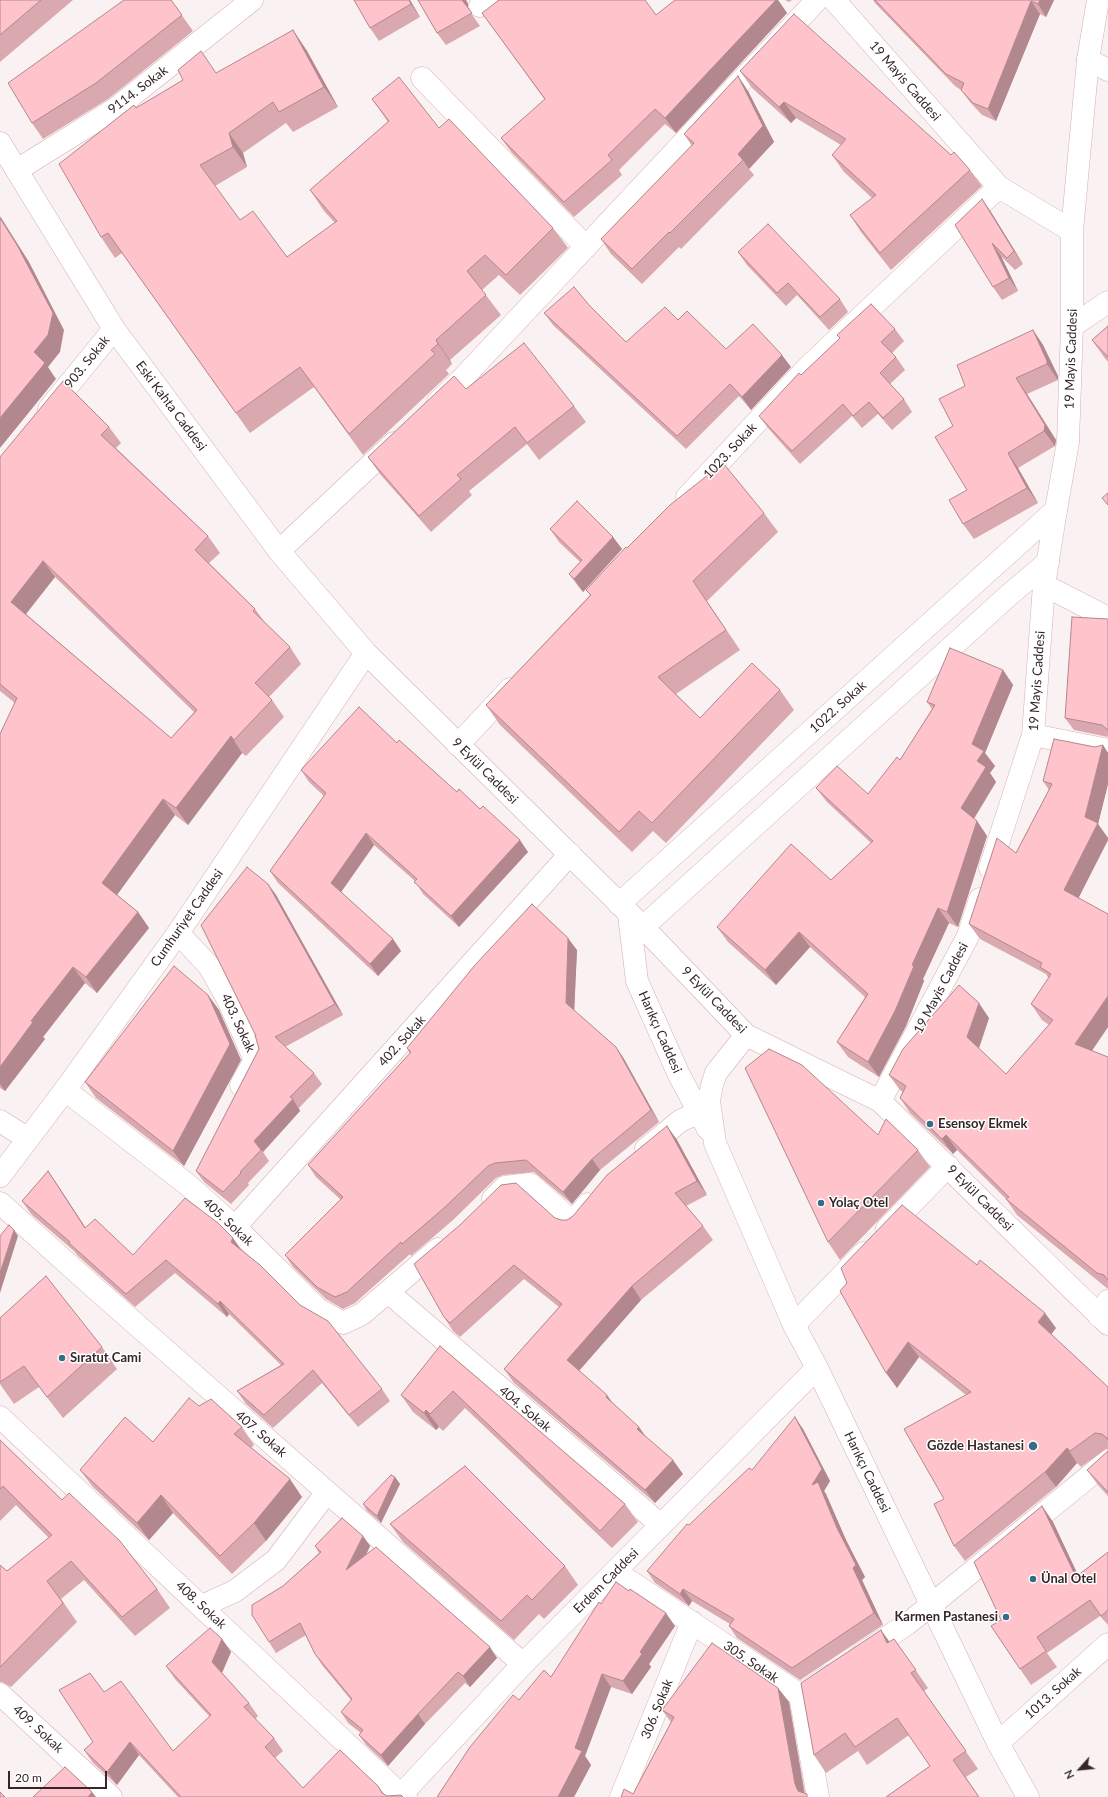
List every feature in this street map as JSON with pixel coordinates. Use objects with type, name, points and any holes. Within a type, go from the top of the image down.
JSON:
[{"type":"street","name":"9114. Sokak","points":[[17,170],[115,110],[252,0]]},
{"type":"street","points":[[280,551],[460,381],[817,0]]},
{"type":"street","name":"19 Mayis Caddesi","points":[[834,0],[999,187],[1072,231]]},
{"type":"street","name":"19 Mayis Caddesi","points":[[880,1101],[968,936],[1033,735],[1044,585],[1068,442],[1072,326],[1072,231],[1088,60],[1098,0]]},
{"type":"street","points":[[1088,60],[1108,70]]},
{"type":"street","points":[[422,78],[586,247]]},
{"type":"street","name":"Eski Kahta Caddesi","points":[[0,143],[114,329],[280,551],[366,653]]},
{"type":"street","name":"1023. Sokak","points":[[674,511],[809,366],[999,187]]},
{"type":"street","points":[[1072,326],[1108,302]]},
{"type":"street","name":"903. Sokak","points":[[35,426],[114,329]]},
{"type":"street","name":"1022. Sokak","points":[[630,915],[1056,510]]},
{"type":"street","points":[[630,915],[1048,562]]},
{"type":"street","points":[[1044,585],[1108,618]]},
{"type":"street","name":"9 Eylül Caddesi","points":[[366,653],[570,854],[746,1035],[880,1101],[1105,1314]]},
{"type":"street","name":"Cumhuriyet Caddesi","points":[[0,1176],[65,1090],[178,933],[366,653]]},
{"type":"street","points":[[458,745],[523,675]]},
{"type":"street","points":[[1033,735],[1108,750]]},
{"type":"street","name":"402. Sokak","points":[[235,1227],[570,854]]},
{"type":"street","name":"Harıkçı Caddesi","points":[[630,915],[637,981],[679,1075],[715,1143],[794,1325],[817,1368],[998,1743],[1028,1797]]},
{"type":"street","name":"403. Sokak","points":[[178,933],[209,966],[228,1000],[255,1060],[233,1102]]},
{"type":"street","name":"Harıkçı Caddesi","points":[[715,1143],[709,1101],[712,1086],[716,1074],[746,1035]]},
{"type":"street","name":"405. Sokak","points":[[65,1090],[188,1186],[235,1227],[318,1309],[343,1323],[362,1314],[388,1292]]},
{"type":"street","points":[[632,1161],[680,1121],[699,1112]]},
{"type":"street","points":[[0,1121],[28,1139]]},
{"type":"street","points":[[188,1186],[200,1164]]},
{"type":"street","points":[[794,1325],[948,1166]]},
{"type":"street","points":[[478,1213],[505,1187],[530,1184],[573,1222],[603,1186]]},
{"type":"street","name":"407. Sokak","points":[[0,1203],[102,1295],[522,1664]]},
{"type":"street","points":[[388,1292],[456,1234]]},
{"type":"street","name":"404. Sokak","points":[[388,1292],[661,1525]]},
{"type":"street","name":"Erdem Caddesi","points":[[402,1796],[522,1664],[616,1572],[817,1368]]},
{"type":"street","name":"408. Sokak","points":[[0,1418],[202,1606],[402,1796]]},
{"type":"street","points":[[818,1797],[800,1695],[907,1624],[1108,1461]]},
{"type":"street","points":[[202,1606],[235,1591],[276,1560],[327,1492]]},
{"type":"street","name":"305. Sokak","points":[[616,1572],[800,1695]]},
{"type":"street","name":"306. Sokak","points":[[621,1797],[692,1622]]},
{"type":"street","name":"1013. Sokak","points":[[998,1743],[1108,1644]]},
{"type":"street","name":"409. Sokak","points":[[0,1694],[111,1797]]},
{"type":"building","points":[[0,0],[41,0],[0,35]]},
{"type":"building","points":[[124,0],[171,0],[182,15],[96,83],[32,123],[8,83]]},
{"type":"building","points":[[354,0],[409,0],[411,4],[370,28]]},
{"type":"building","points":[[418,0],[462,0],[472,13],[437,33]]},
{"type":"building","points":[[499,0],[645,0],[656,15],[675,0],[776,0],[665,118],[655,109],[608,155],[612,160],[564,202],[501,138],[545,99],[482,13]]},
{"type":"building","points":[[875,0],[1040,0],[1038,4],[1031,1],[988,109],[973,103],[961,90],[964,83],[946,74]]},
{"type":"building","points":[[794,14],[951,155],[954,152],[970,170],[880,253],[850,215],[876,195],[832,155],[846,139],[784,102],[779,107],[740,71]]},
{"type":"building","points":[[293,30],[324,87],[279,112],[273,102],[229,133],[233,147],[200,165],[240,220],[253,211],[287,257],[337,221],[310,190],[389,121],[372,99],[399,77],[439,128],[449,119],[553,228],[506,275],[485,255],[467,271],[486,295],[436,340],[438,344],[431,350],[435,354],[349,434],[300,367],[236,413],[108,233],[101,237],[59,164],[134,105],[136,108],[183,80],[178,70],[201,51],[216,73]]},
{"type":"building","points":[[738,76],[763,126],[738,154],[743,160],[632,269],[601,239],[694,143],[684,134]]},
{"type":"building","points":[[982,199],[1014,251],[1007,258],[992,243],[1009,278],[993,287],[955,225]]},
{"type":"building","points":[[0,218],[17,245],[53,313],[48,335],[34,352],[45,363],[0,418]]},
{"type":"building","points":[[768,224],[840,299],[820,317],[788,283],[777,293],[738,252]]},
{"type":"building","points":[[574,287],[590,306],[626,342],[665,307],[678,320],[687,311],[726,349],[753,324],[782,355],[742,397],[730,384],[677,436],[544,313]]},
{"type":"building","points":[[871,304],[895,329],[881,342],[896,357],[880,373],[904,399],[883,418],[869,402],[853,416],[843,404],[792,451],[759,416],[799,373],[801,375],[840,338],[837,335]]},
{"type":"building","points":[[1108,326],[1108,357],[1092,340]]},
{"type":"building","points":[[1033,330],[1047,364],[1016,378],[1045,425],[1044,431],[1008,453],[1027,488],[963,524],[949,500],[967,490],[935,437],[953,426],[939,399],[965,386],[957,365]]},
{"type":"building","points":[[524,343],[574,406],[527,443],[515,427],[457,475],[461,479],[419,516],[368,457],[454,376],[466,389]]},
{"type":"building","points":[[63,381],[109,427],[101,435],[208,536],[195,550],[255,609],[253,611],[290,647],[255,683],[272,700],[234,740],[231,736],[176,808],[163,799],[102,883],[138,912],[86,977],[73,967],[31,1021],[33,1022],[0,1067],[0,734],[17,698],[0,684],[0,457]],"holes":[[[43,561],[197,710],[171,738],[11,602]]]},
{"type":"building","points":[[723,463],[764,513],[693,581],[726,630],[658,677],[700,718],[752,663],[780,690],[652,823],[639,811],[619,832],[486,705],[591,595],[586,590],[626,547],[627,548],[670,505]]},
{"type":"building","points":[[1108,493],[1108,505],[1102,498]]},
{"type":"building","points":[[577,501],[613,537],[574,579],[569,574],[582,560],[550,529]]},
{"type":"building","points":[[1072,617],[1108,619],[1108,730],[1102,725],[1065,718]]},
{"type":"building","points":[[950,648],[1003,670],[972,744],[984,751],[977,761],[986,767],[961,808],[977,821],[947,912],[938,908],[912,965],[914,966],[895,1011],[868,1062],[837,1042],[868,994],[799,932],[765,970],[717,927],[791,844],[831,880],[873,841],[816,788],[837,766],[868,794],[897,757],[900,760],[935,705],[927,702]]},
{"type":"building","points":[[359,707],[397,743],[399,740],[457,792],[459,789],[480,809],[483,806],[520,840],[451,916],[414,882],[417,879],[366,833],[331,883],[393,939],[370,964],[270,871],[326,793],[301,770]]},
{"type":"building","points":[[1054,739],[1095,747],[1103,745],[1085,817],[1098,823],[1064,890],[1108,914],[1108,996],[1075,1044],[1108,1057],[1108,1280],[1104,1275],[1097,1273],[1006,1199],[1009,1197],[946,1135],[942,1139],[900,1098],[906,1086],[889,1075],[903,1049],[959,985],[979,1003],[967,1037],[1006,1074],[1053,1020],[1031,1004],[1051,974],[1040,967],[1042,963],[969,924],[997,838],[1016,853],[1052,784],[1043,781]]},
{"type":"building","points":[[247,867],[268,884],[335,1004],[275,1037],[314,1073],[290,1097],[293,1099],[254,1141],[261,1150],[223,1192],[196,1171],[259,1049],[255,1035],[256,1036],[201,925]]},
{"type":"building","points":[[532,904],[568,938],[566,1003],[616,1047],[651,1110],[592,1159],[563,1192],[526,1160],[495,1163],[488,1166],[444,1208],[402,1244],[401,1242],[347,1292],[335,1297],[317,1287],[285,1255],[343,1197],[308,1165],[411,1052],[407,1048],[475,965]]},
{"type":"building","points":[[174,966],[208,995],[230,1044],[173,1151],[85,1082]]},
{"type":"building","points":[[769,1049],[802,1065],[878,1135],[886,1119],[918,1150],[828,1242],[745,1068]]},
{"type":"building","points":[[667,1126],[697,1181],[675,1193],[703,1226],[632,1286],[567,1360],[607,1395],[606,1397],[639,1427],[637,1429],[673,1460],[645,1490],[504,1369],[562,1304],[514,1265],[450,1323],[444,1317],[414,1264],[460,1225],[501,1185],[516,1183],[555,1218],[567,1220],[573,1216],[607,1175]]},
{"type":"building","points":[[48,1171],[85,1228],[95,1219],[133,1255],[185,1198],[218,1223],[233,1238],[231,1242],[260,1265],[300,1305],[328,1321],[382,1389],[349,1415],[313,1370],[264,1415],[237,1391],[284,1364],[220,1301],[218,1304],[166,1260],[126,1294],[69,1243],[70,1242],[22,1201]]},
{"type":"building","points":[[902,1205],[977,1265],[980,1260],[1045,1313],[1038,1322],[1108,1387],[1108,1440],[1102,1434],[1095,1433],[1070,1451],[1067,1448],[1045,1472],[954,1546],[934,1504],[944,1499],[904,1429],[971,1392],[908,1342],[886,1373],[840,1291],[847,1283],[841,1268]]},
{"type":"building","points":[[9,1225],[14,1230],[0,1273],[0,1236]]},
{"type":"building","name":"Sıratut Cami","points":[[46,1276],[102,1347],[47,1397],[24,1366],[0,1382],[0,1318]]},
{"type":"building","points":[[440,1346],[625,1504],[600,1531],[453,1391],[430,1414],[426,1410],[424,1413],[401,1395]]},
{"type":"building","points":[[189,1398],[199,1406],[211,1399],[242,1427],[234,1434],[290,1479],[254,1523],[220,1556],[161,1495],[137,1523],[80,1470],[125,1417],[153,1442]]},
{"type":"building","points":[[795,1417],[822,1469],[812,1485],[818,1482],[837,1528],[856,1565],[853,1568],[874,1613],[792,1668],[729,1626],[734,1619],[683,1589],[680,1594],[647,1571],[687,1524],[689,1525],[749,1468],[752,1470]]},
{"type":"building","points":[[0,1440],[62,1500],[69,1493],[120,1541],[157,1589],[122,1617],[71,1561],[47,1581],[63,1603],[0,1667],[0,1565],[7,1571],[52,1535],[3,1486],[0,1489]]},
{"type":"building","points":[[1108,1451],[1108,1492],[1087,1470]]},
{"type":"building","points":[[465,1466],[565,1566],[532,1600],[527,1595],[501,1621],[390,1524]]},
{"type":"building","points":[[391,1475],[395,1477],[377,1516],[363,1504]]},
{"type":"building","points":[[1042,1506],[1076,1577],[1108,1552],[1108,1610],[1101,1616],[1090,1600],[1037,1637],[1046,1651],[1020,1669],[991,1626],[1001,1620],[974,1562]]},
{"type":"building","points":[[342,1518],[363,1536],[346,1570],[376,1547],[490,1647],[463,1676],[458,1672],[381,1755],[359,1735],[363,1730],[341,1712],[352,1699],[315,1654],[300,1623],[269,1642],[252,1615],[252,1605],[283,1586],[321,1552],[315,1546]]},
{"type":"building","points":[[616,1582],[629,1591],[630,1589],[666,1613],[640,1652],[642,1654],[623,1681],[602,1674],[575,1748],[582,1751],[558,1797],[437,1797],[470,1747],[513,1695],[519,1700],[544,1670],[551,1677],[599,1602],[601,1604]]},
{"type":"building","points":[[210,1628],[222,1639],[212,1662],[249,1703],[244,1707],[274,1738],[265,1747],[303,1788],[340,1750],[378,1786],[382,1793],[387,1796],[401,1795],[403,1797],[181,1797],[130,1742],[107,1772],[84,1750],[93,1742],[59,1690],[90,1673],[104,1692],[121,1681],[173,1751],[211,1715],[166,1666]]},
{"type":"building","points":[[881,1630],[887,1643],[894,1639],[916,1670],[911,1673],[966,1751],[953,1760],[979,1797],[886,1797],[930,1766],[897,1718],[855,1747],[845,1733],[814,1755],[801,1683]]},
{"type":"building","points":[[712,1643],[778,1688],[795,1784],[798,1791],[807,1794],[807,1797],[621,1797],[624,1789],[633,1794],[674,1717],[662,1710]]},
{"type":"building","points":[[65,1767],[92,1792],[88,1797],[33,1797]]},
{"type":"building","points":[[0,1792],[5,1797],[0,1797]]},
{"type":"place","name":"Esensoy Ekmek","points":[[930,1124]]},
{"type":"place","name":"Yolaç Otel","points":[[821,1203]]},
{"type":"place","name":"Sıratut Cami","points":[[62,1358]]},
{"type":"place","name":"Gözde Hastanesi","points":[[1033,1446]]},
{"type":"place","name":"Ünal Otel","points":[[1033,1579]]},
{"type":"place","name":"Karmen Pastanesi","points":[[1006,1617]]}]
